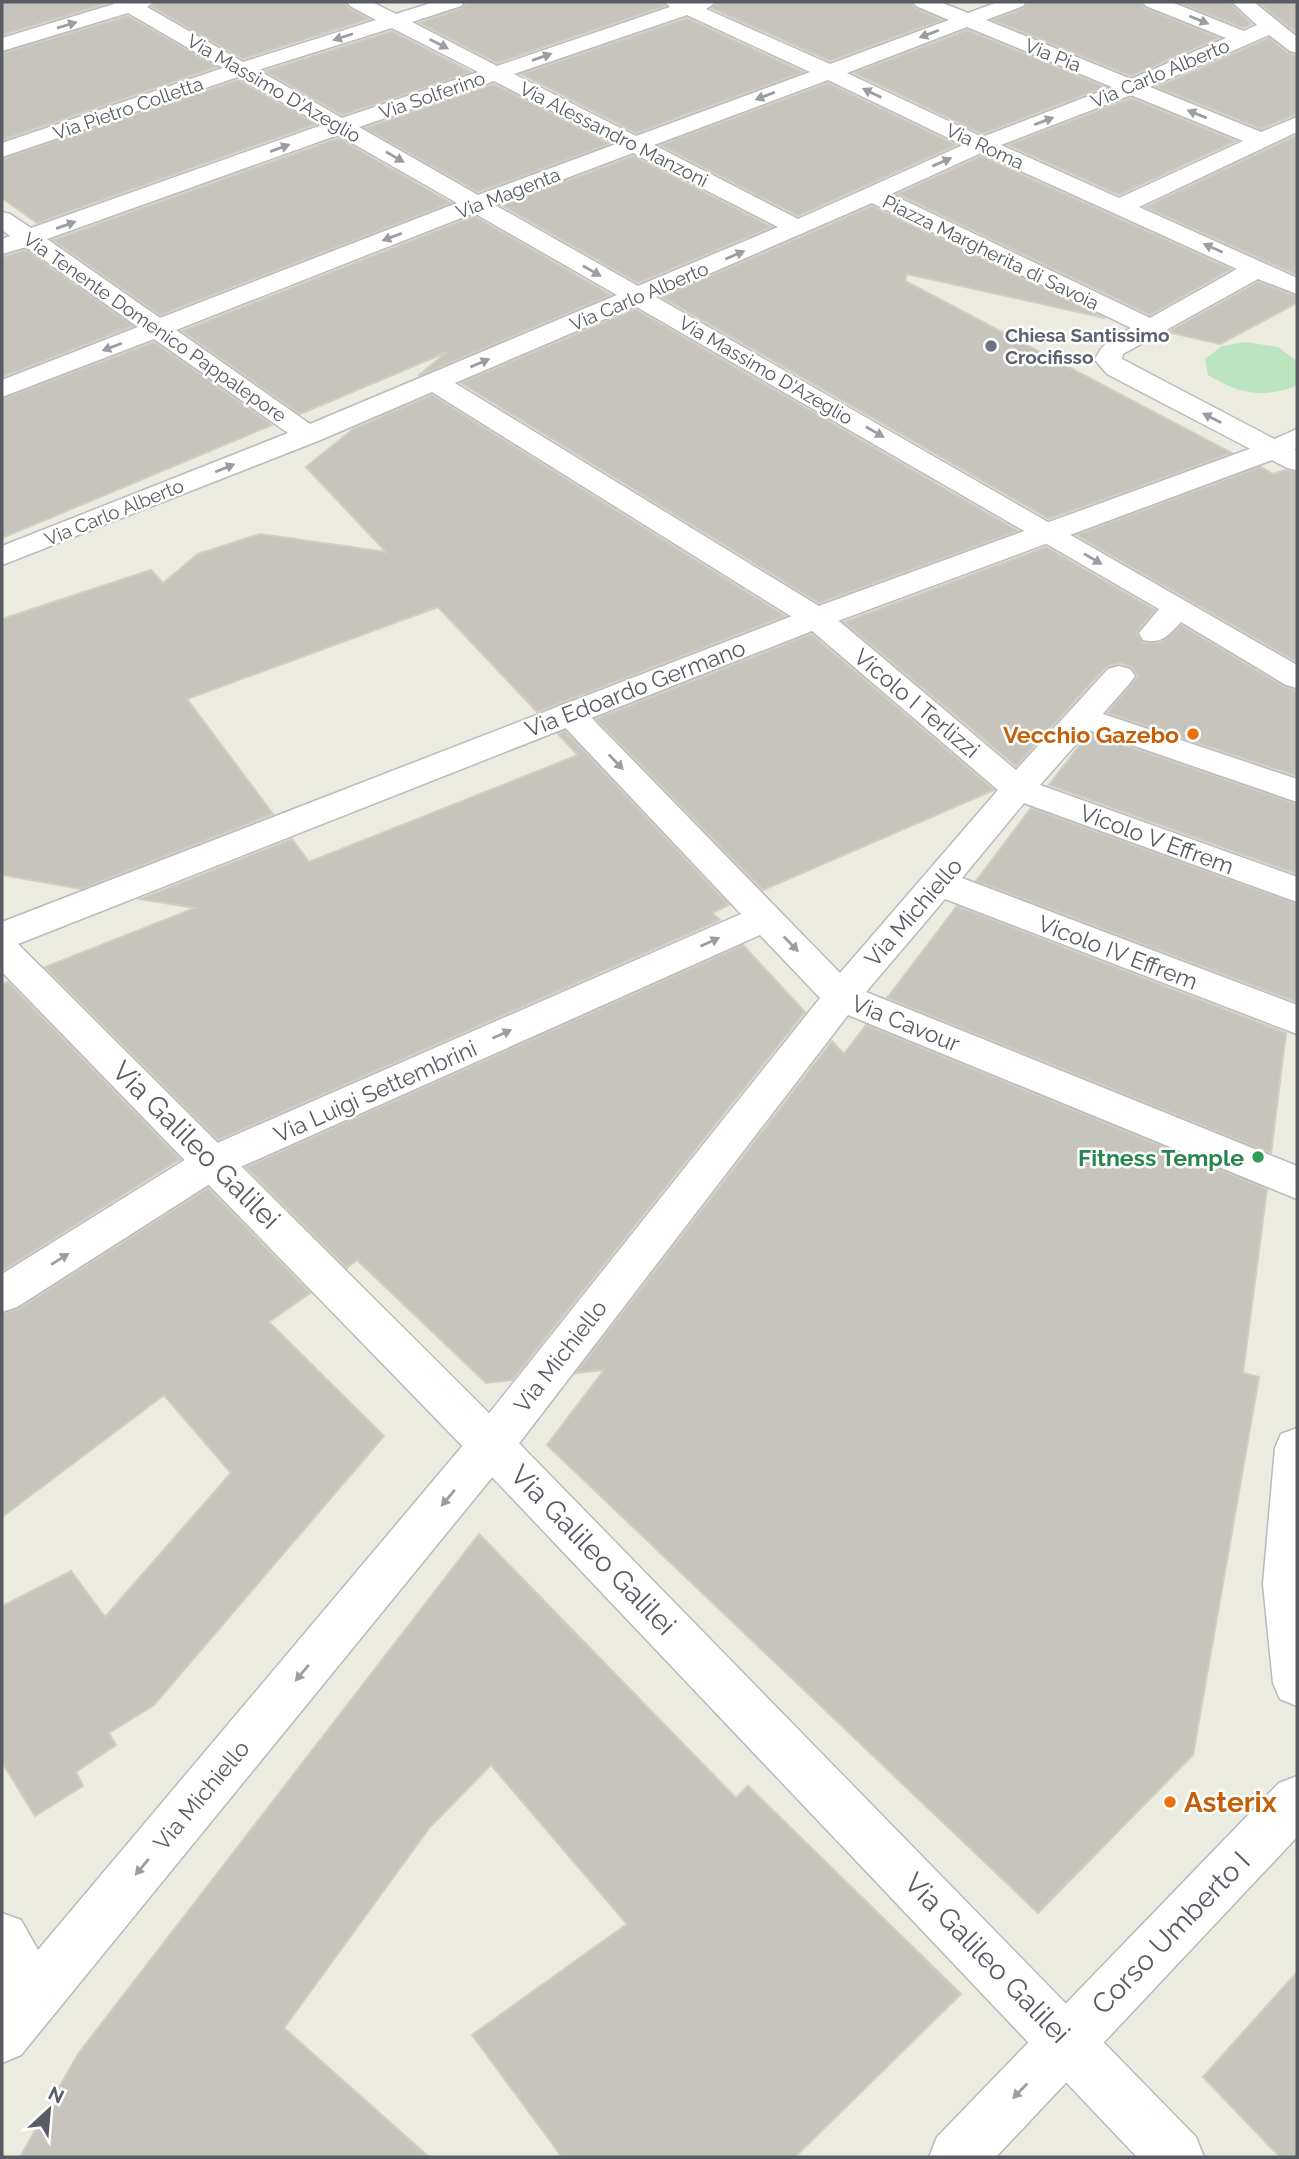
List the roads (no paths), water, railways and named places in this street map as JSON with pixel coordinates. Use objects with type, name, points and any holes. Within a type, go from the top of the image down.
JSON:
[{"type":"street","name":"Via Alessandro Manzoni","points":[[357,2],[797,228]]},
{"type":"street","name":"Via Pietro Colletta","points":[[2,150],[241,69],[454,2]]},
{"type":"street","name":"Via Pia","points":[[923,2],[1260,140]]},
{"type":"street","name":"Via Magenta","points":[[2,388],[477,204],[1016,2]]},
{"type":"street","points":[[1153,2],[1244,38]]},
{"type":"street","points":[[1242,2],[1297,47]]},
{"type":"street","points":[[2,45],[133,3]]},
{"type":"street","name":"Via Massimo D'Azeglio","points":[[133,3],[241,69],[1051,533],[1297,678]]},
{"type":"street","name":"Via Roma","points":[[689,4],[981,145],[1122,206],[1297,287]]},
{"type":"street","name":"Via Solferino","points":[[2,247],[689,4]]},
{"type":"street","name":"Via Carlo Alberto","points":[[2,556],[435,382],[797,228],[981,145],[1132,87],[1272,26]]},
{"type":"street","points":[[1122,206],[1297,124]]},
{"type":"street","name":"Piazza Margherita di Savoia","points":[[870,193],[1151,328]]},
{"type":"street","name":"Via Tenente Domenico Pappalepore","points":[[2,219],[308,435]]},
{"type":"street","points":[[1258,268],[1112,350],[1108,360],[1116,368],[1289,450]]},
{"type":"street","name":"Vicolo I Terlizzi","points":[[435,382],[816,618],[1018,789]]},
{"type":"street","name":"Via Edoardo Germano","points":[[2,936],[816,618],[1289,450]]},
{"type":"street","points":[[1154,633],[1176,609]]},
{"type":"street","name":"Via Michiello","points":[[2,2036],[491,1445],[841,997],[1018,789],[1119,676]]},
{"type":"street","name":"Via Cavour","points":[[569,713],[841,997],[1297,1182]]},
{"type":"street","points":[[1082,718],[1297,792]]},
{"type":"street","name":"Vicolo V Effrem","points":[[1018,789],[1297,890]]},
{"type":"street","name":"Vicolo IV Effrem","points":[[939,883],[1297,1020]]},
{"type":"street","name":"Via Luigi Settembrini","points":[[2,1295],[213,1162],[765,918]]},
{"type":"street","name":"Via Galileo Galilei","points":[[2,950],[491,1445],[1176,2157]]},
{"type":"street","points":[[1297,1448],[1286,1584],[1297,1683]]},
{"type":"street","name":"Corso Umberto I","points":[[957,2157],[1297,1801]]},
{"type":"street","points":[[2,1940],[35,1996]]},
{"type":"place","name":"Chiesa Santissimo Crocifisso","points":[[991,346]]},
{"type":"place","name":"Vecchio Gazebo","points":[[1193,734]]},
{"type":"place","name":"Fitness Temple","points":[[1258,1157]]},
{"type":"place","name":"Asterix","points":[[1170,1802]]}]
